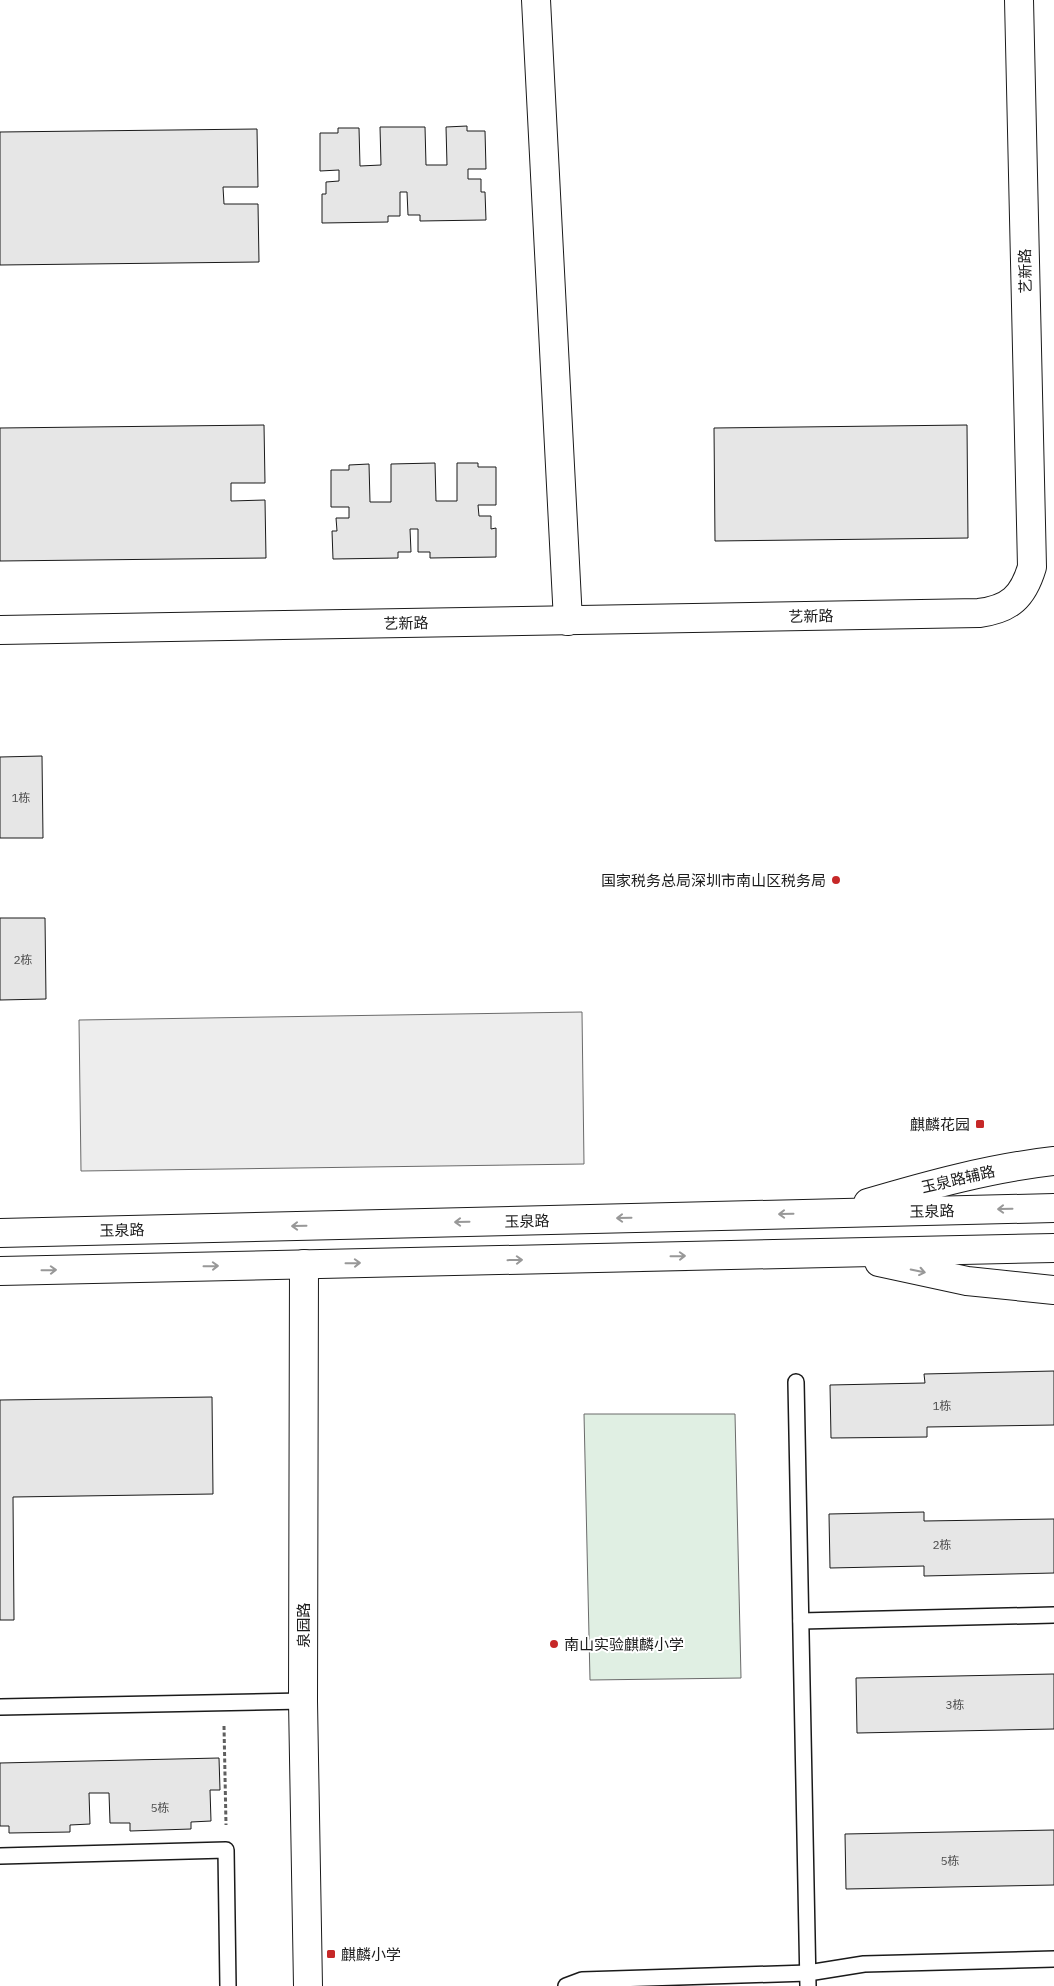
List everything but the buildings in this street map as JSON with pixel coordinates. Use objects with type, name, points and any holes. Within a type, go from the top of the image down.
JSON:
[{"type":"street","points":[[536,0],[568,620]]},
{"type":"street","name":"艺新路","points":[[0,630],[979,613],[994,611],[1008,605],[1019,595],[1028,582],[1032,567],[1019,0]]},
{"type":"street","name":"玉泉路辅路","points":[[835,1213],[929,1185],[1032,1163],[1054,1161]]},
{"type":"street","name":"玉泉路","points":[[0,1233],[1054,1208]]},
{"type":"street","points":[[0,1270],[1054,1248]]},
{"type":"street","points":[[836,1253],[967,1281],[1054,1290]]},
{"type":"street","name":"泉园路","points":[[304,1264],[303,1701],[308,1986]]},
{"type":"lane","points":[[796,1382],[808,1980]]},
{"type":"lane","points":[[801,1621],[1054,1615]]},
{"type":"lane","points":[[0,1707],[303,1701]]},
{"type":"lane","points":[[0,1856],[226,1850],[228,1986]]},
{"type":"lane","points":[[566,1986],[582,1980],[808,1980],[864,1964],[1054,1959]]},
{"type":"path","points":[[224,1703],[226,1850]]},
{"type":"green space","points":[[584,1414],[735,1414],[741,1678],[590,1680]]},
{"type":"shaded area","points":[[582,1012],[584,1164],[81,1171],[79,1020]]},
{"type":"place","name":"国家税务总局深圳市南山区税务局","points":[[836,880]]},
{"type":"place","name":"麒麟花园","points":[[980,1124]]},
{"type":"place","name":"南山实验麒麟小学","points":[[554,1644]]},
{"type":"place","name":"麒麟小学","points":[[331,1954]]}]
